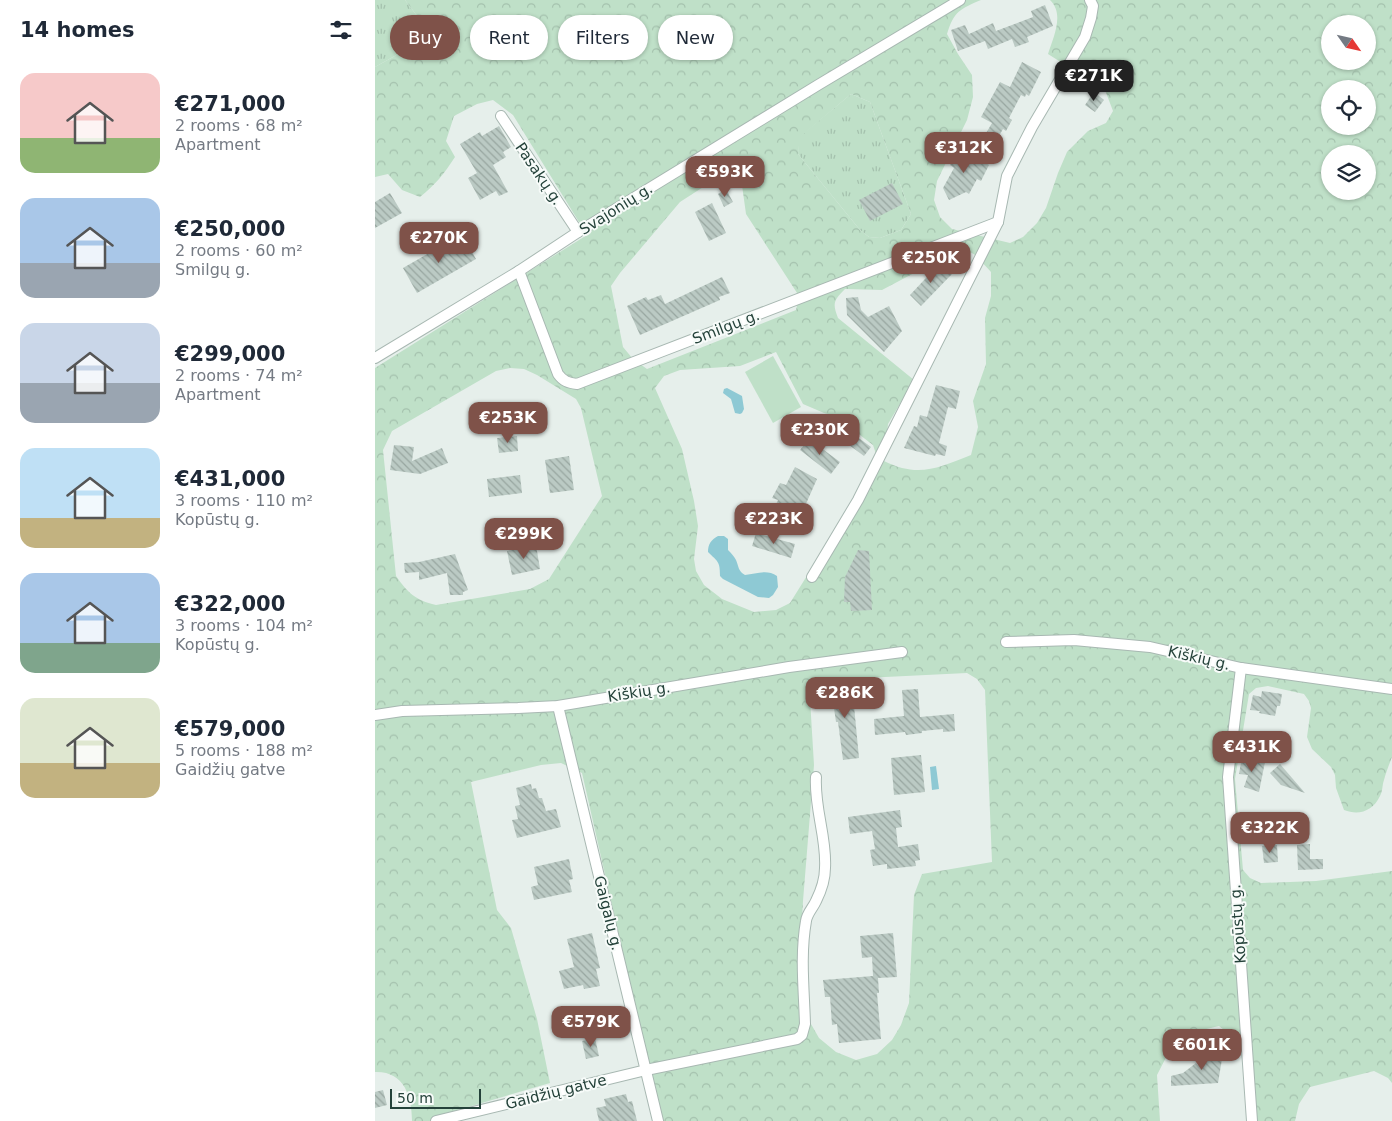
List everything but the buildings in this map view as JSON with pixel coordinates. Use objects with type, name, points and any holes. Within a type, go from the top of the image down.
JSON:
[{"type":"street","name":"Svajonių g.","points":[[375,358],[818,85],[960,0]]},
{"type":"street","points":[[813,577],[858,500],[999,222],[1007,176],[1032,127],[1085,37],[1093,6],[1090,0]]},
{"type":"street","name":"Pasakų g.","points":[[501,116],[578,232]]},
{"type":"street","name":"Smilgų g.","points":[[519,270],[558,374],[569,383],[577,384],[999,222]]},
{"type":"street","name":"Kiškių g.","points":[[1006,642],[1074,640],[1150,647],[1241,668],[1392,689]]},
{"type":"street","name":"Kiškių g.","points":[[375,715],[402,711],[558,706],[783,668],[902,652]]},
{"type":"street","name":"Kopūstų g.","points":[[1241,668],[1228,777],[1252,1121]]},
{"type":"street","name":"Gaigalų g.","points":[[558,706],[658,1121]]},
{"type":"street","name":"Gaidžių gatve","points":[[436,1121],[646,1070],[797,1040],[802,1035],[805,1024],[803,952],[806,920],[822,887],[825,870],[825,854],[815,792],[816,778]]},
{"type":"green space","points":[[375,0],[405,0],[416,15],[390,15],[390,59],[375,67]]},
{"type":"green space","points":[[405,0],[981,0],[968,6],[955,16],[947,34],[972,75],[973,97],[967,120],[937,181],[934,200],[940,217],[952,229],[1010,243],[1023,237],[1037,223],[1046,208],[1067,152],[1088,131],[1106,123],[1113,111],[1105,90],[1048,54],[1057,26],[1057,12],[1050,0],[1392,0],[1392,757],[1381,794],[1374,805],[1360,812],[1344,810],[1336,788],[1335,775],[1331,767],[1312,749],[1307,737],[1311,708],[1309,701],[1304,694],[1268,686],[1256,688],[1249,694],[1235,779],[1243,870],[1250,878],[1261,883],[1316,881],[1392,871],[1392,1083],[1388,1078],[1374,1071],[1310,1087],[1299,1104],[1295,1121],[1256,1121],[1253,1082],[1239,1041],[1219,1026],[1177,1036],[1157,1075],[1160,1121],[661,1121],[582,773],[561,763],[541,765],[471,782],[497,910],[511,928],[537,1019],[550,1083],[434,1117],[435,1121],[412,1121],[408,1094],[399,1080],[385,1073],[375,1072],[375,368],[587,235],[513,115],[493,100],[477,104],[454,116],[446,141],[455,157],[439,179],[420,197],[402,190],[388,174],[375,177],[375,67],[390,59],[460,60],[460,15],[416,15]],"holes":[[[851,94],[870,102],[911,214],[901,230],[880,238],[869,237],[860,230],[798,154],[800,137]],[[731,169],[741,178],[746,214],[799,296],[796,310],[647,369],[633,359],[623,347],[611,286],[680,202]],[[951,248],[970,252],[978,257],[991,272],[991,296],[985,318],[986,364],[973,401],[978,427],[971,455],[938,467],[918,470],[907,469],[884,461],[888,424],[914,380],[838,318],[835,302],[845,289],[882,290],[918,271],[942,250]],[[776,352],[803,404],[835,416],[873,445],[876,454],[843,518],[790,603],[776,610],[754,612],[722,599],[704,585],[696,571],[694,559],[698,526],[694,501],[682,449],[655,388],[664,376],[680,370],[740,366]],[[510,368],[524,369],[576,399],[581,408],[602,496],[549,579],[530,589],[436,605],[423,601],[404,587],[396,576],[383,450],[392,431],[496,371]],[[967,673],[977,679],[985,690],[992,862],[922,874],[914,895],[909,1003],[901,1025],[892,1040],[877,1054],[856,1060],[836,1052],[819,1038],[807,1017],[798,989],[814,765],[810,699],[814,688],[824,680]]]},
{"type":"green space","points":[[851,94],[870,102],[911,214],[901,230],[880,238],[869,237],[860,230],[798,154],[799,137]]},
{"type":"green space","points":[[773,356],[801,407],[773,423],[745,372]]},
{"type":"water","points":[[727,388],[742,396],[744,409],[742,413],[735,413],[731,399],[723,393],[724,389]]},
{"type":"water","points":[[718,536],[724,536],[728,539],[728,550],[741,572],[745,575],[765,572],[777,576],[778,587],[773,595],[769,598],[758,597],[720,576],[718,562],[708,552],[710,542]]},
{"type":"water","points":[[936,766],[939,789],[932,790],[930,767]]}]
